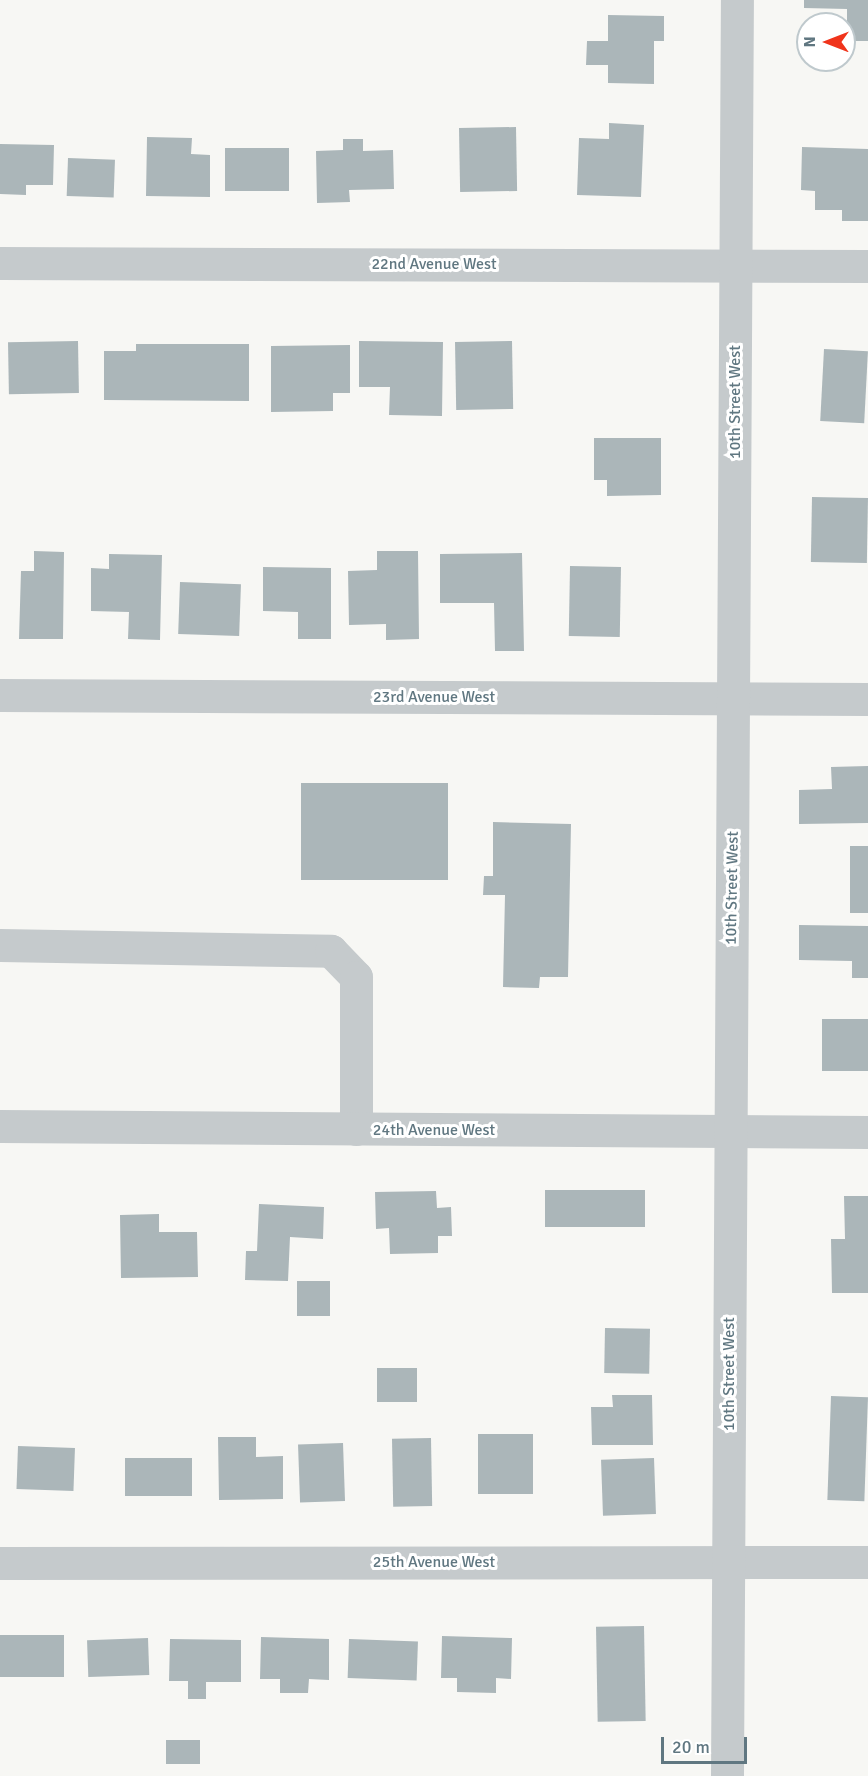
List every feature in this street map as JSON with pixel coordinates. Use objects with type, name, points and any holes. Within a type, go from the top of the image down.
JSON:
[{"type":"street","name":"10th Street West","points":[[728,1776],[737,0]]},
{"type":"street","name":"22nd Avenue West","points":[[0,262],[868,266]]},
{"type":"street","name":"23rd Avenue West","points":[[0,695],[868,699]]},
{"type":"street","points":[[0,945],[331,951],[356,977],[357,1129]]},
{"type":"street","name":"24th Avenue West","points":[[0,1126],[868,1132]]},
{"type":"street","name":"25th Avenue West","points":[[0,1563],[868,1562]]},
{"type":"building","points":[[804,0],[868,0],[868,41],[856,41],[856,12],[847,12],[847,9],[804,8]]},
{"type":"building","points":[[608,15],[664,16],[664,41],[654,41],[654,84],[608,83],[608,65],[586,65],[587,41],[608,41]]},
{"type":"building","points":[[609,123],[644,125],[641,197],[577,195],[579,138],[609,139]]},
{"type":"building","points":[[516,127],[517,191],[460,192],[459,128]]},
{"type":"building","points":[[147,137],[192,138],[191,154],[210,155],[210,197],[146,196]]},
{"type":"building","points":[[343,139],[363,139],[363,151],[393,150],[394,189],[349,190],[350,202],[317,203],[316,151],[343,150]]},
{"type":"building","points":[[0,144],[54,145],[53,185],[26,185],[26,195],[0,194]]},
{"type":"building","points":[[802,147],[868,149],[868,221],[842,221],[842,210],[815,210],[815,191],[801,190]]},
{"type":"building","points":[[225,148],[289,148],[289,191],[225,191]]},
{"type":"building","points":[[68,158],[115,160],[114,198],[67,196]]},
{"type":"building","points":[[78,341],[79,393],[9,394],[8,342]]},
{"type":"building","points":[[359,341],[443,342],[442,416],[389,415],[390,387],[359,387]]},
{"type":"building","points":[[512,341],[513,409],[456,410],[455,342]]},
{"type":"building","points":[[136,344],[249,344],[249,401],[104,400],[104,351],[136,351]]},
{"type":"building","points":[[350,345],[350,393],[333,393],[333,411],[271,412],[271,346]]},
{"type":"building","points":[[824,349],[868,351],[864,423],[820,421]]},
{"type":"building","points":[[594,438],[661,438],[661,495],[607,496],[607,480],[594,480]]},
{"type":"building","points":[[812,497],[868,498],[867,563],[811,562]]},
{"type":"building","points":[[34,551],[64,552],[63,639],[19,639],[21,571],[34,571]]},
{"type":"building","points":[[377,551],[418,551],[419,639],[386,640],[386,624],[349,625],[348,571],[377,570]]},
{"type":"building","points":[[522,553],[524,651],[495,651],[494,603],[440,603],[440,554]]},
{"type":"building","points":[[109,554],[162,555],[160,640],[128,639],[129,612],[91,611],[91,568],[109,569]]},
{"type":"building","points":[[570,566],[621,567],[620,637],[569,636]]},
{"type":"building","points":[[263,567],[331,568],[331,639],[298,639],[298,612],[263,611]]},
{"type":"building","points":[[180,582],[241,584],[239,636],[178,634]]},
{"type":"building","points":[[868,766],[868,823],[799,824],[799,790],[832,789],[831,767]]},
{"type":"building","points":[[301,783],[448,783],[448,880],[301,880]]},
{"type":"building","points":[[493,822],[571,824],[568,977],[540,977],[539,988],[503,987],[505,895],[483,895],[484,876],[493,876]]},
{"type":"building","points":[[850,846],[868,846],[868,913],[850,913]]},
{"type":"building","points":[[799,925],[868,926],[868,978],[852,978],[852,961],[799,960]]},
{"type":"building","points":[[822,1019],[868,1019],[868,1071],[822,1071]]},
{"type":"building","points":[[545,1190],[645,1190],[645,1227],[545,1227]]},
{"type":"building","points":[[436,1191],[437,1208],[451,1207],[452,1236],[438,1236],[438,1253],[390,1254],[389,1228],[376,1229],[375,1192]]},
{"type":"building","points":[[844,1196],[868,1196],[868,1293],[832,1293],[831,1239],[845,1239]]},
{"type":"building","points":[[259,1204],[324,1207],[323,1239],[290,1237],[288,1281],[245,1280],[246,1251],[257,1251]]},
{"type":"building","points":[[159,1214],[159,1232],[197,1232],[198,1277],[121,1278],[120,1215]]},
{"type":"building","points":[[297,1281],[330,1281],[330,1316],[297,1316]]},
{"type":"building","points":[[605,1328],[650,1329],[649,1374],[604,1373]]},
{"type":"building","points":[[377,1368],[417,1368],[417,1402],[377,1402]]},
{"type":"building","points":[[612,1395],[652,1395],[653,1445],[592,1445],[591,1407],[613,1407]]},
{"type":"building","points":[[831,1396],[868,1397],[864,1501],[827,1500]]},
{"type":"building","points":[[478,1434],[533,1434],[533,1494],[478,1494]]},
{"type":"building","points":[[218,1437],[256,1437],[256,1457],[283,1456],[283,1499],[219,1500]]},
{"type":"building","points":[[431,1438],[432,1506],[393,1507],[392,1439]]},
{"type":"building","points":[[343,1443],[345,1501],[300,1503],[298,1445]]},
{"type":"building","points":[[18,1446],[75,1448],[73,1491],[16,1489]]},
{"type":"building","points":[[125,1458],[192,1458],[192,1496],[125,1496]]},
{"type":"building","points":[[654,1458],[656,1514],[603,1516],[601,1460]]},
{"type":"building","points":[[644,1626],[646,1721],[598,1722],[596,1627]]},
{"type":"building","points":[[0,1635],[64,1635],[64,1677],[0,1677]]},
{"type":"building","points":[[442,1636],[512,1638],[511,1679],[496,1678],[496,1693],[457,1692],[457,1678],[441,1678]]},
{"type":"building","points":[[261,1637],[329,1639],[329,1680],[309,1679],[308,1693],[280,1693],[280,1679],[260,1679]]},
{"type":"building","points":[[148,1638],[149,1675],[88,1677],[87,1640]]},
{"type":"building","points":[[170,1639],[241,1640],[241,1682],[206,1682],[206,1699],[188,1699],[188,1681],[169,1681]]},
{"type":"building","points":[[349,1639],[418,1641],[417,1680],[348,1678]]},
{"type":"building","points":[[166,1740],[200,1740],[200,1764],[166,1764]]}]
